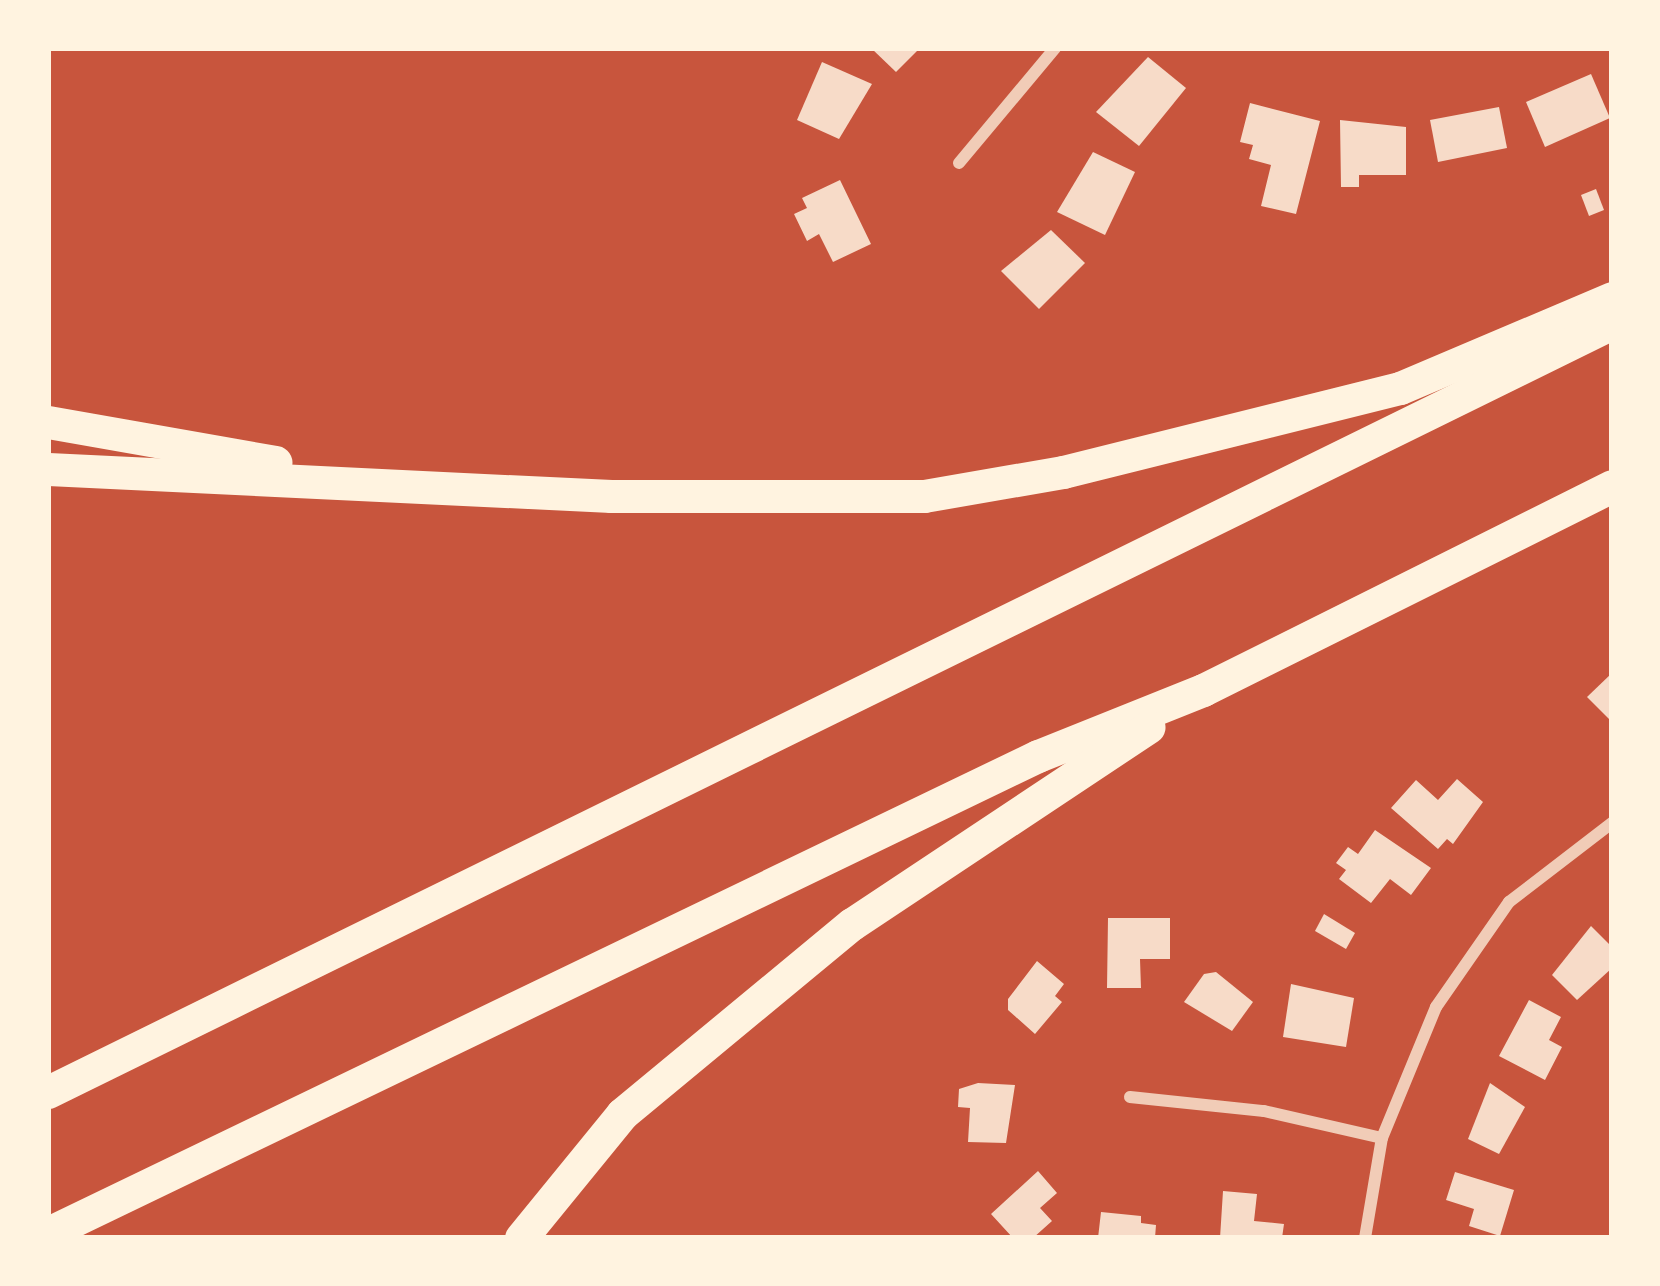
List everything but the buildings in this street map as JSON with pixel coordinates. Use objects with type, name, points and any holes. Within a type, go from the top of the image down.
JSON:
[{"type":"highway","points":[[48,469],[455,489],[924,496],[1063,472],[1400,388],[1612,298]]},
{"type":"highway","points":[[48,1091],[1612,323]]},
{"type":"highway","points":[[48,422],[455,489]]},
{"type":"highway","points":[[48,1234],[1038,756],[1204,690],[1612,486]]},
{"type":"highway","points":[[521,1238],[622,1114],[852,925],[1204,690]]},
{"type":"street","points":[[959,163],[1055,48]]},
{"type":"street","points":[[1365,1238],[1382,1138],[1436,1007],[1509,902],[1609,824]]},
{"type":"street","points":[[1130,1097],[1264,1112],[1382,1138]]}]
